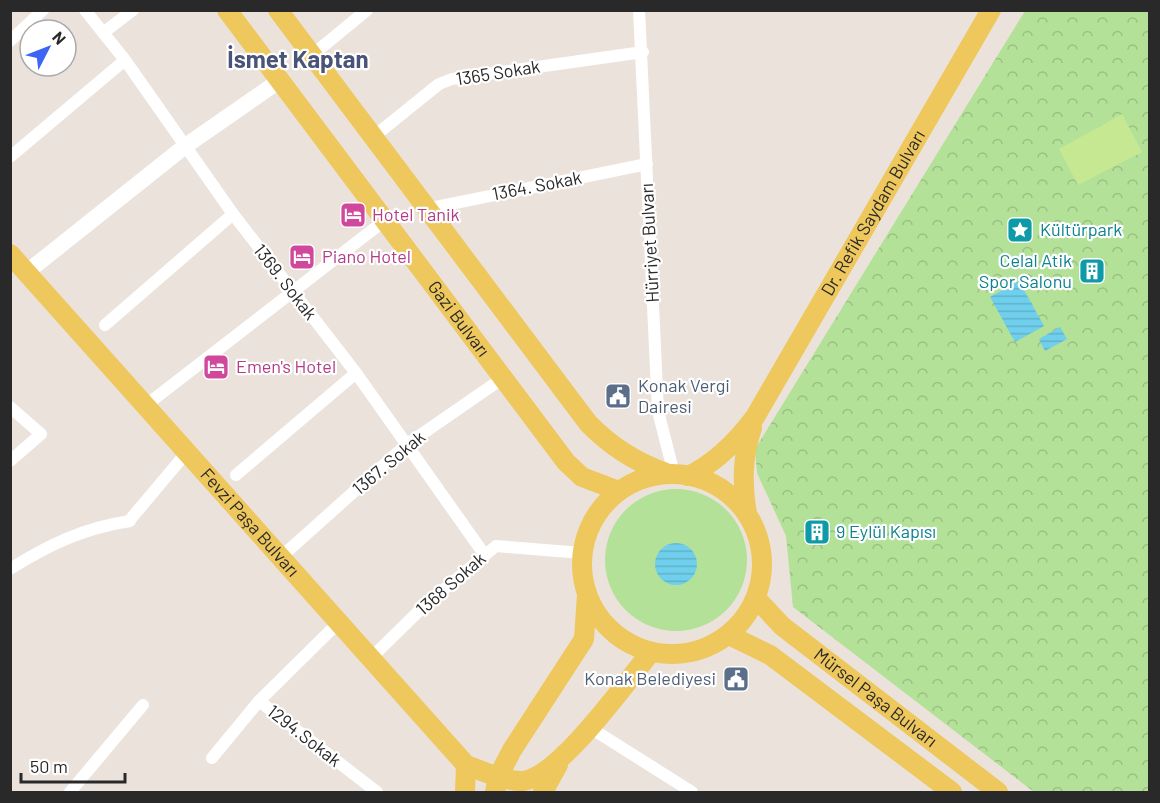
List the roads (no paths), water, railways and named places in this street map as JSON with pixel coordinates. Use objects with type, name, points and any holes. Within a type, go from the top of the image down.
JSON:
[{"type":"main road","name":"Gazi Bulvarı","points":[[227,10],[566,462],[582,477],[619,492]]},
{"type":"main road","points":[[278,10],[588,423],[620,451],[638,463],[722,489],[747,514]]},
{"type":"main road","name":"Dr. Refik Saydam Bulvarı","points":[[755,417],[989,11]]},
{"type":"main road","name":"Fevzi Paşa Bulvarı","points":[[10,254],[466,765],[497,785],[540,775],[562,758]]},
{"type":"main road","points":[[755,417],[745,449],[743,471],[747,514],[761,547],[762,573],[756,598],[745,618],[729,635],[712,646],[692,653],[672,655],[651,652],[623,640],[601,620],[587,594],[582,574],[582,553],[589,530],[601,508],[636,481],[704,468],[740,438],[755,417]]},
{"type":"main road","points":[[497,785],[512,750],[584,639],[587,594]]},
{"type":"main road","name":"Mürsel Paşa Bulvarı","points":[[756,598],[782,626],[998,792]]},
{"type":"main road","name":"Mürsel Paşa Bulvarı","points":[[729,635],[770,655],[952,792]]},
{"type":"main road","points":[[543,792],[562,758],[651,652]]},
{"type":"main road","points":[[465,792],[466,765]]},
{"type":"street","points":[[10,41],[43,10]]},
{"type":"street","name":"1369. Sokak","points":[[85,10],[125,60],[233,214],[356,373],[484,554]]},
{"type":"street","points":[[104,33],[134,10]]},
{"type":"street","points":[[311,56],[367,10]]},
{"type":"street","name":"Hürriyet Bulvarı","points":[[639,10],[643,51],[658,411],[676,474]]},
{"type":"street","name":"1365 Sokak","points":[[372,138],[440,84],[452,79],[643,51]]},
{"type":"street","points":[[10,157],[125,60]]},
{"type":"street","points":[[27,272],[184,147],[279,81]]},
{"type":"street","name":"1364. Sokak","points":[[426,209],[647,164]]},
{"type":"street","points":[[105,325],[233,214]]},
{"type":"street","points":[[145,406],[384,221]]},
{"type":"street","points":[[236,475],[356,373]]},
{"type":"street","name":"1367. Sokak","points":[[281,557],[406,445],[503,378]]},
{"type":"street","points":[[10,407],[41,434],[10,461]]},
{"type":"street","points":[[10,569],[53,545],[103,524],[129,521],[187,452]]},
{"type":"street","name":"1368 Sokak","points":[[370,659],[424,606],[496,546],[582,553]]},
{"type":"street","points":[[212,758],[259,701],[339,622]]},
{"type":"street","name":"1294.Sokak","points":[[259,701],[377,792]]},
{"type":"street","points":[[70,792],[143,705]]},
{"type":"street","points":[[589,727],[692,792]]},
{"type":"water","points":[[1019,281],[1044,326],[1015,342],[990,297]]},
{"type":"water","points":[[1060,327],[1067,339],[1045,351],[1039,339]]},
{"type":"water","points":[[676,543],[691,549],[697,564],[691,579],[676,585],[661,579],[655,564],[661,549]]},
{"type":"place","name":"Hotel Tanik","points":[[353,215]]},
{"type":"place","name":"Kültürpark","points":[[1020,230]]},
{"type":"place","name":"Piano Hotel","points":[[302,257]]},
{"type":"place","name":"Celal Atik Spor Salonu","points":[[1092,271]]},
{"type":"place","name":"Emen's Hotel","points":[[216,367]]},
{"type":"place","name":"Konak Vergi Dairesi","points":[[618,396]]},
{"type":"place","name":"9 Eylül Kapısı","points":[[817,532]]},
{"type":"place","name":"Konak Belediyesi","points":[[736,679]]},
{"type":"district","name":"İsmet Kaptan","points":[[298,60]]}]
